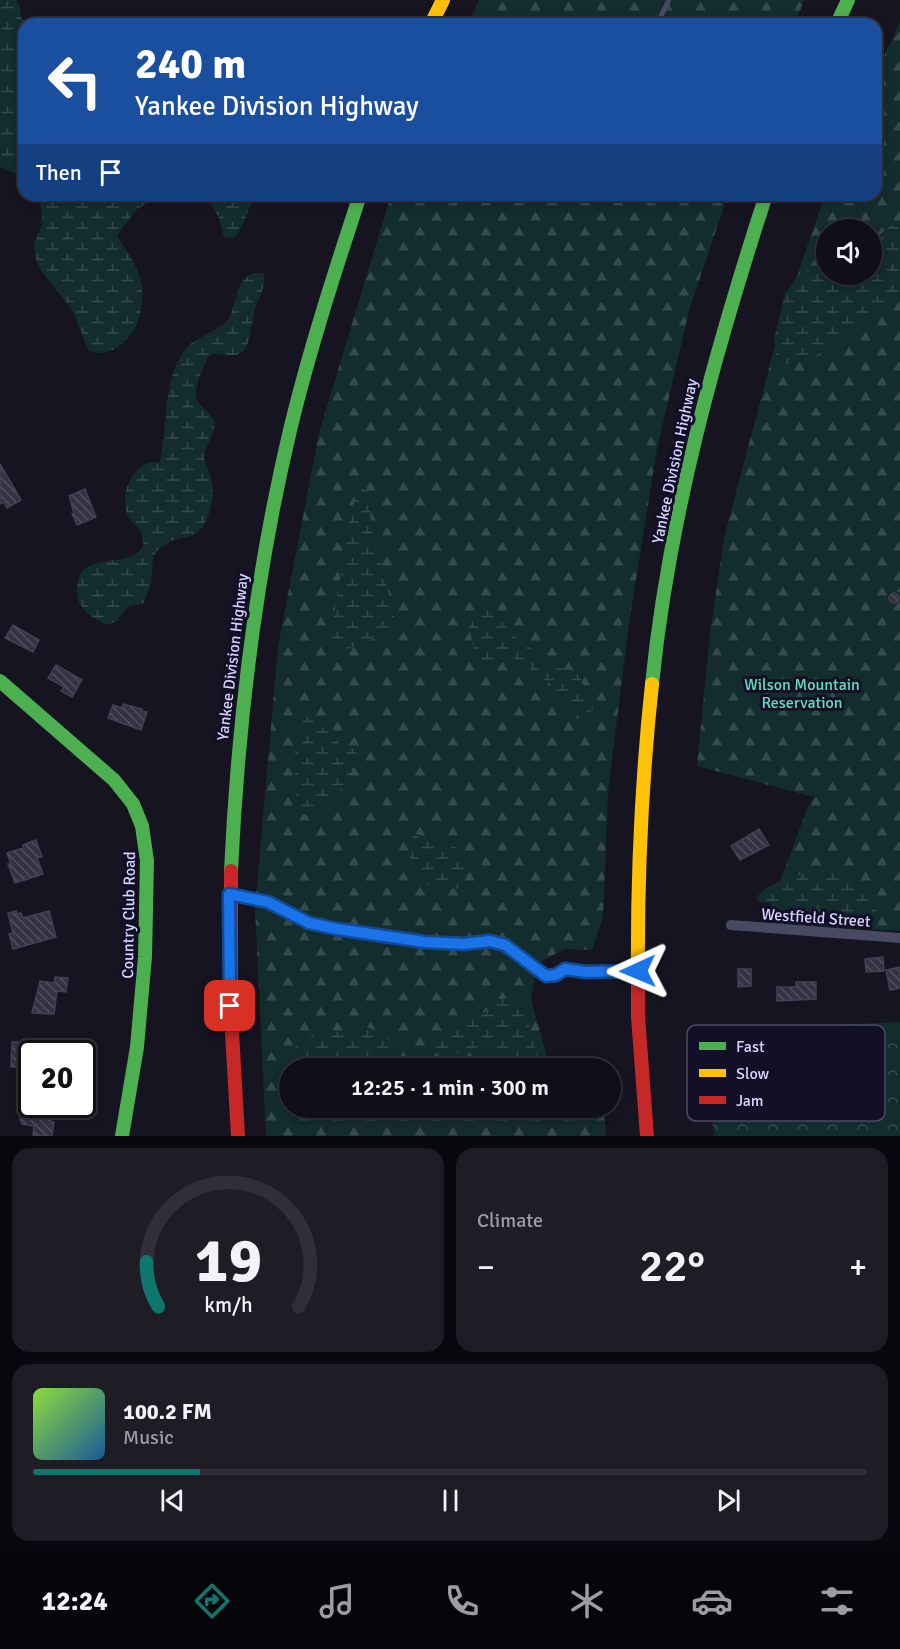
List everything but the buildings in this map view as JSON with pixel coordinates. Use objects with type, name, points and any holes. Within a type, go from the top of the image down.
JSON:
[{"type":"main road","points":[[434,18],[443,0]]},
{"type":"main road","points":[[840,18],[848,0]]},
{"type":"main road","name":"Yankee Division Highway","points":[[238,1136],[231,1016],[229,894],[238,741],[247,654],[264,547],[302,377],[358,201]]},
{"type":"main road","name":"Yankee Division Highway","points":[[647,1136],[642,1078],[638,971],[639,853],[645,756],[656,648],[668,565],[704,397],[739,274],[764,201]]},
{"type":"main road","name":"Country Club Road","points":[[0,681],[106,773],[132,803],[140,818],[147,852],[147,921],[143,1001],[132,1087],[122,1136]]},
{"type":"street","name":"Westfield Street","points":[[731,925],[900,938]]},
{"type":"lane","points":[[660,18],[669,0]]},
{"type":"lane","points":[[229,894],[268,902],[309,923],[337,929],[425,942],[464,944],[490,941],[505,945],[546,976],[556,975],[565,969],[586,972],[638,971]]},
{"type":"path","points":[[898,592],[900,586]]},
{"type":"green space","points":[[0,0],[16,0],[20,7],[21,18],[18,18],[18,174],[0,167]]},
{"type":"green space","points":[[479,0],[804,0],[797,18],[471,18]]},
{"type":"green space","name":"Wilson Mountain Reservation","points":[[900,22],[900,931],[764,924],[807,809],[814,797],[697,766],[710,633],[724,538],[782,319],[816,221],[816,285],[882,285],[882,219],[817,219],[823,201],[882,201],[882,60]]},
{"type":"green space","points":[[40,201],[151,201],[137,209],[117,235],[137,270],[142,287],[142,297],[137,324],[129,337],[117,348],[103,353],[88,350],[73,311],[40,269],[35,257],[34,244],[41,228]]},
{"type":"green space","points":[[201,201],[252,201],[239,232],[234,238],[224,237],[219,218],[211,204]]},
{"type":"green space","points":[[389,201],[726,201],[690,307],[657,449],[629,623],[608,792],[603,917],[592,950],[564,949],[537,964],[531,999],[547,1058],[279,1058],[279,1118],[604,1118],[606,1136],[266,1136],[255,908],[278,647],[319,433]]},
{"type":"green space","points":[[900,222],[900,298],[891,306],[870,314],[841,343],[802,362],[786,364],[777,358],[774,339],[785,293],[800,273],[816,266],[816,285],[882,285],[882,233]]},
{"type":"green space","points":[[253,273],[263,273],[265,278],[247,345],[237,355],[209,356],[197,387],[199,404],[212,416],[214,421],[212,435],[204,457],[213,490],[207,520],[195,534],[174,540],[155,553],[144,603],[127,607],[117,621],[107,625],[91,616],[80,603],[77,592],[79,578],[85,569],[94,564],[126,558],[136,554],[143,546],[142,534],[129,518],[125,508],[126,493],[131,479],[140,468],[147,463],[160,462],[169,391],[177,363],[188,346],[225,324],[231,314],[242,282]]},
{"type":"green space","points":[[367,487],[374,545],[383,569],[395,622],[387,633],[348,649],[334,651],[331,633],[351,509],[361,488]]},
{"type":"green space","points":[[489,608],[497,614],[512,635],[533,650],[546,666],[571,670],[579,675],[593,707],[588,718],[578,720],[563,705],[551,685],[523,662],[513,658],[480,662],[476,660],[468,621],[477,612]]},
{"type":"green space","points":[[306,716],[332,734],[339,743],[354,749],[359,756],[347,780],[328,805],[312,815],[301,814],[294,779],[298,737]]},
{"type":"green space","points":[[416,834],[455,847],[469,864],[466,878],[459,888],[439,890],[420,877],[412,863],[408,848],[408,841]]},
{"type":"green space","points":[[832,869],[863,885],[879,915],[878,925],[843,926],[790,905],[759,902],[756,898],[771,885],[780,881],[801,874]]},
{"type":"green space","points":[[511,997],[518,1000],[529,1025],[537,1058],[502,1058],[478,1047],[445,1056],[436,1053],[433,1048],[448,1029],[485,1012],[495,1000]]},
{"type":"green space","points":[[900,1022],[900,1136],[714,1136],[713,1121],[885,1121],[885,1025],[838,1025]]},
{"type":"green space","points":[[367,1027],[384,1035],[392,1044],[389,1052],[384,1055],[351,1058],[286,1058],[294,1049],[318,1033],[331,1030],[344,1035]]},
{"type":"traffic: fast","points":[[840,18],[848,0]]},
{"type":"traffic: fast","points":[[231,871],[238,759],[250,647],[268,536],[298,397],[358,201]]},
{"type":"traffic: fast","points":[[652,684],[670,559],[696,436],[729,315],[764,201]]},
{"type":"traffic: fast","points":[[0,681],[114,780],[133,804],[142,826],[147,861],[145,957],[137,1047],[122,1136]]},
{"type":"traffic: slow","points":[[434,18],[443,0]]},
{"type":"traffic: slow","points":[[638,984],[640,834],[652,684]]},
{"type":"traffic: jam","points":[[231,871],[231,1015],[238,1136]]},
{"type":"traffic: jam","points":[[638,984],[638,1017],[647,1136]]},
{"type":"route","points":[[230,1006],[229,894],[268,902],[309,923],[337,929],[425,942],[464,944],[490,941],[505,945],[546,976],[556,975],[565,969],[586,972],[638,971]]}]
